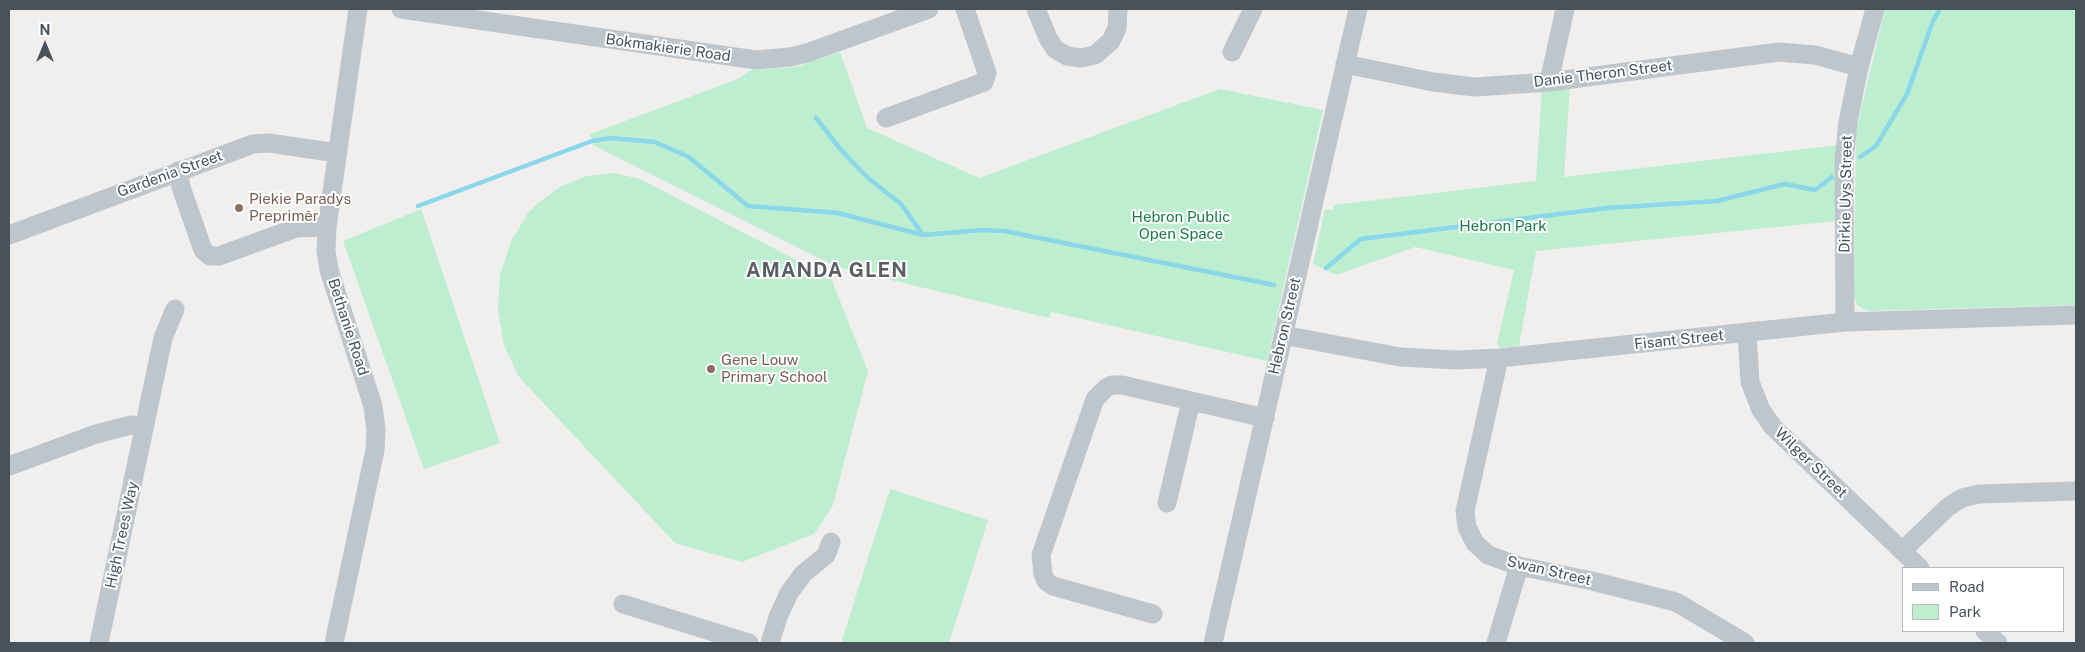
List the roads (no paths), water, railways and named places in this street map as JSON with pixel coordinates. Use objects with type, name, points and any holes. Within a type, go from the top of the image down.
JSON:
[{"type":"street","name":"Bethanie Road","points":[[334,643],[375,450],[376,430],[370,394],[329,270],[326,251],[327,227],[358,9]]},
{"type":"street","name":"Bokmakierie Road","points":[[401,9],[756,60],[790,57],[807,53],[929,9]]},
{"type":"street","points":[[886,118],[984,82],[987,73],[965,9]]},
{"type":"street","points":[[1036,9],[1048,38],[1055,49],[1067,56],[1081,58],[1101,52],[1111,41],[1117,28],[1118,9]]},
{"type":"street","points":[[1232,52],[1252,9]]},
{"type":"street","name":"Hebron Street","points":[[1213,643],[1358,9]]},
{"type":"street","points":[[1549,82],[1565,9]]},
{"type":"street","name":"Dirkie Uys Street","points":[[1845,322],[1844,160],[1848,122],[1875,9]]},
{"type":"street","name":"Danie Theron Street","points":[[1345,64],[1458,86],[1501,86],[1549,82],[1779,52],[1815,54],[1860,67]]},
{"type":"street","name":"Gardenia Street","points":[[9,234],[258,143],[337,153]]},
{"type":"street","points":[[178,171],[181,186],[203,250],[210,256],[219,256],[296,228],[327,227]]},
{"type":"street","name":"High Trees Way","points":[[99,643],[162,338],[175,309]]},
{"type":"street","name":"Fisant Street","points":[[1283,335],[1400,357],[1428,360],[1499,358],[1845,322],[2076,315]]},
{"type":"street","name":"Wilger Street","points":[[1747,333],[1750,382],[1761,410],[1773,427],[1919,567]]},
{"type":"street","name":"Swan Street","points":[[1499,358],[1466,502],[1466,519],[1470,535],[1481,549],[1497,559],[1518,566],[1592,581],[1676,602],[1745,643]]},
{"type":"street","points":[[1153,614],[1053,586],[1046,581],[1043,574],[1041,555],[1094,399],[1100,392],[1112,385],[1122,385],[1265,418]]},
{"type":"street","points":[[1167,502],[1191,401]]},
{"type":"street","points":[[9,466],[96,434],[131,425],[144,427]]},
{"type":"street","points":[[1902,551],[1948,507],[1962,498],[1979,494],[2076,491]]},
{"type":"street","points":[[770,643],[778,617],[789,593],[803,574],[826,555],[831,542]]},
{"type":"street","points":[[1496,643],[1518,566]]},
{"type":"street","points":[[623,604],[748,643]]},
{"type":"street","points":[[1986,632],[1998,643]]},
{"type":"waterway","points":[[1860,157],[1876,146],[1907,94],[1933,21],[1940,9]]},
{"type":"waterway","points":[[816,118],[841,150],[868,178],[901,204],[923,235]]},
{"type":"waterway","points":[[418,206],[592,141],[610,138],[655,142],[689,157],[748,206],[838,213],[923,235],[981,230],[1004,231],[1274,285]]},
{"type":"waterway","points":[[1326,268],[1361,239],[1607,208],[1717,201],[1785,184],[1815,190],[1832,177]]},
{"type":"place","name":"Piekie Paradys Preprimêr","points":[[239,208]]},
{"type":"place","name":"Gene Louw Primary School","points":[[711,369]]},
{"type":"district","name":"AMANDA GLEN","points":[[827,271]]},
{"type":"park label","name":"Hebron Public Open Space","points":[[1181,226]]},
{"type":"park label","name":"Hebron Park","points":[[1503,226]]}]
